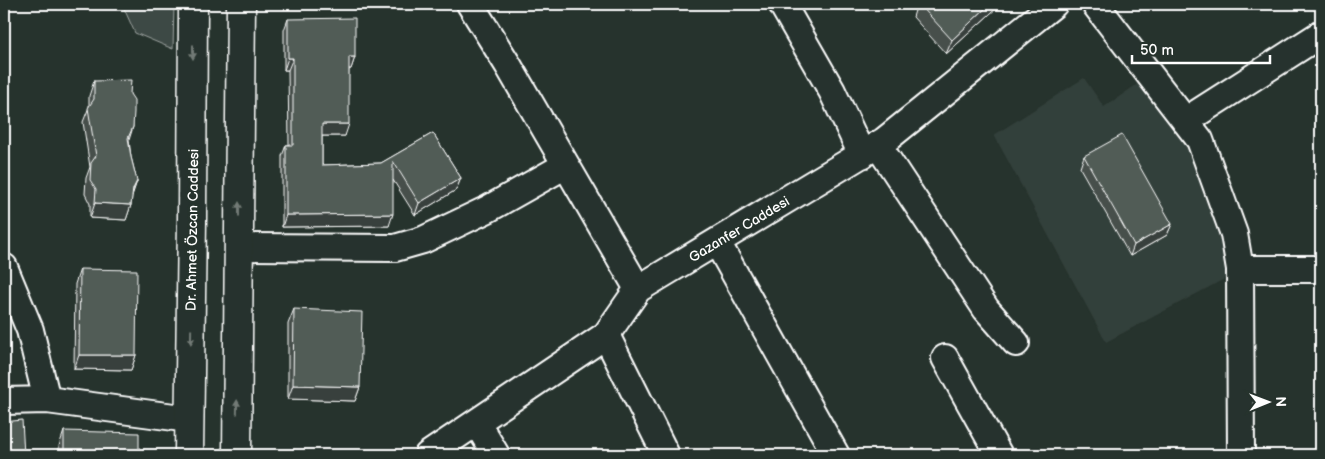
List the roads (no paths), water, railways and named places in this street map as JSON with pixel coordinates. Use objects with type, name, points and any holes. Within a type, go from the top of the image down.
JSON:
[{"type":"main road","name":"Dr. Ahmet Özcan Caddesi","points":[[189,455],[193,4]]},
{"type":"main road","points":[[237,455],[241,4]]},
{"type":"street","points":[[470,4],[638,289]]},
{"type":"street","points":[[782,4],[832,91],[870,150],[986,309],[1016,343]]},
{"type":"street","name":"Gazanfer Caddesi","points":[[428,455],[606,335],[638,289],[870,150],[1054,4]]},
{"type":"street","points":[[1095,4],[1200,140],[1234,234],[1240,269],[1241,455]]},
{"type":"street","points":[[1185,121],[1321,34]]},
{"type":"street","points":[[239,247],[395,248],[423,240],[488,209],[566,165]]},
{"type":"street","points":[[717,242],[836,455]]},
{"type":"street","points":[[4,267],[30,330],[47,400]]},
{"type":"street","points":[[1240,269],[1321,269]]},
{"type":"street","points":[[606,335],[666,455]]},
{"type":"street","points":[[945,358],[999,455]]},
{"type":"street","points":[[4,401],[47,400],[189,419]]},
{"type":"street","points":[[477,422],[496,455]]}]
